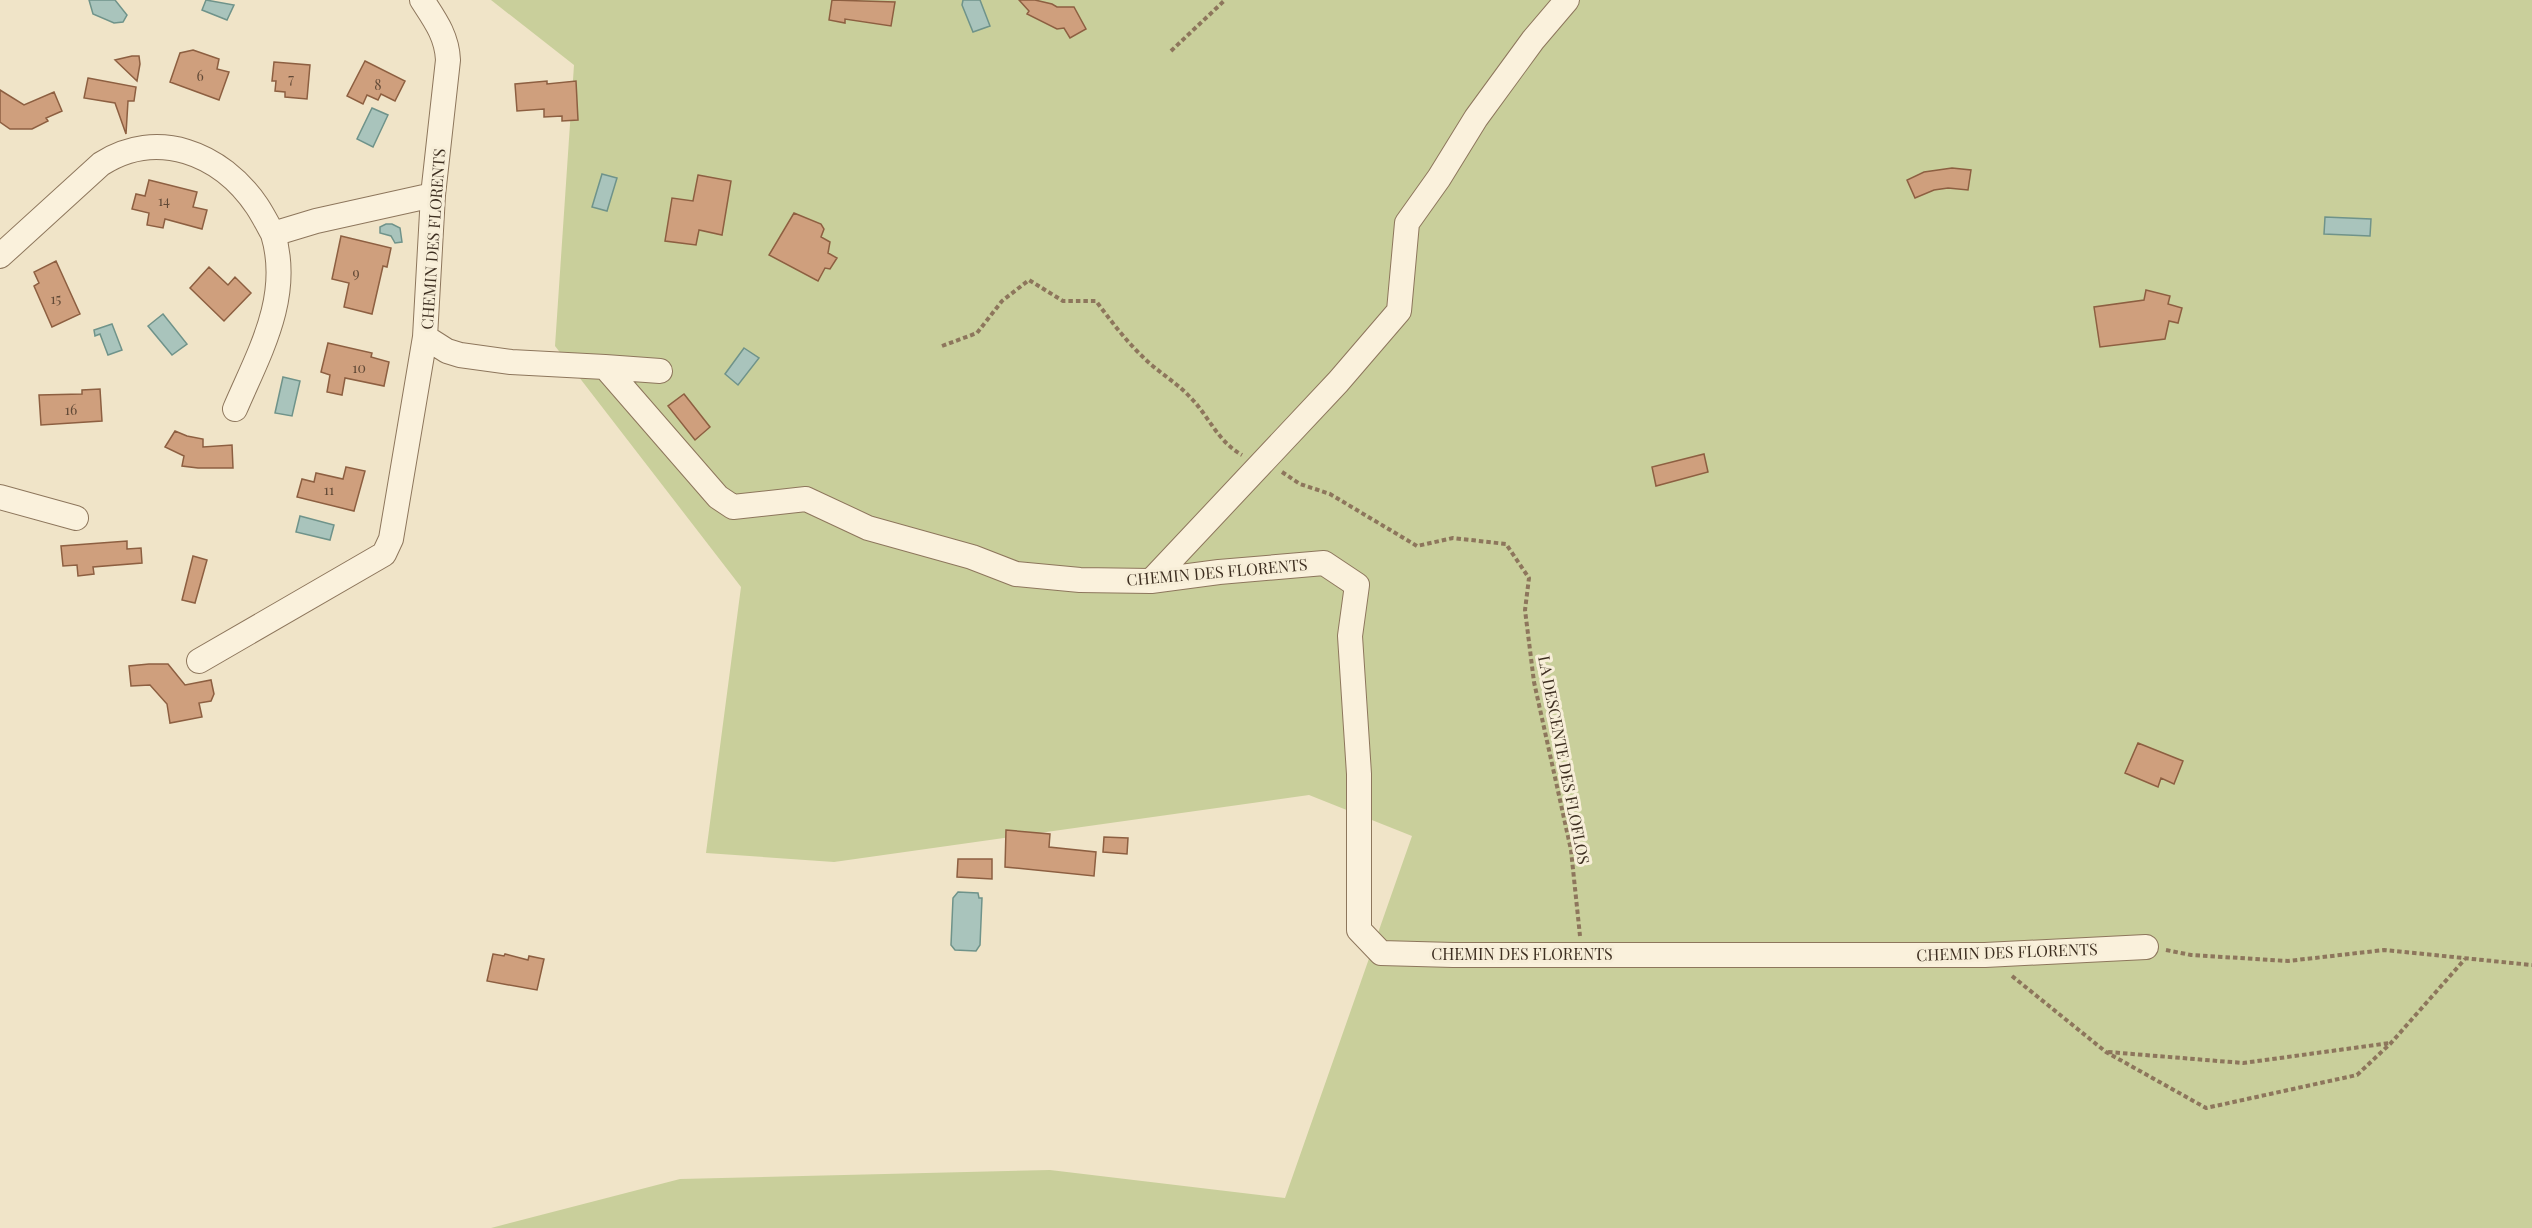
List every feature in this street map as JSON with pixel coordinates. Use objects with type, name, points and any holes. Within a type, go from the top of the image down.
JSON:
[{"type":"street","name":"CHEMIN DES FLORENTS","points":[[422,0],[442,30],[447,44],[448,60],[433,195],[425,337],[447,351],[511,362],[605,367],[718,497],[733,507],[806,499],[868,528],[972,557],[1016,574],[1080,580],[1151,581],[1219,572],[1324,563],[1357,585],[1350,636],[1359,774],[1359,930],[1381,953],[1985,955],[2146,947]]},
{"type":"street","points":[[1151,581],[1338,382],[1400,311],[1407,223],[1439,178],[1476,118],[1533,40],[1567,0]]},
{"type":"street","points":[[0,256],[100,164],[117,154],[155,145],[189,152],[215,165],[230,177],[257,206],[273,234],[278,254],[277,297],[270,326],[235,409]]},
{"type":"street","points":[[273,234],[316,221],[433,195]]},
{"type":"street","points":[[199,661],[384,554],[391,539],[417,398],[425,337]]},
{"type":"street","points":[[605,367],[660,371]]},
{"type":"street","points":[[0,497],[76,518]]},
{"type":"path","points":[[1171,51],[1225,0]]},
{"type":"path","name":"LA DESCENTE DES FLOFLOS","points":[[942,346],[977,333],[1002,301],[1029,280],[1063,301],[1096,301],[1121,335],[1144,358],[1191,397],[1217,434],[1234,450],[1261,465],[1283,473],[1300,484],[1330,494],[1417,546],[1453,538],[1506,544],[1528,578],[1525,610],[1534,682],[1571,850],[1582,955]]},
{"type":"path","points":[[2146,947],[2191,955],[2288,961],[2384,950],[2532,964]]},
{"type":"path","points":[[1985,955],[2048,1002],[2106,1052],[2206,1108],[2357,1075],[2391,1043],[2465,959]]},
{"type":"path","points":[[2106,1052],[2244,1063],[2391,1043]]},
{"type":"green space","points":[[491,0],[2532,0],[2532,1228],[491,1228],[680,1179],[1050,1170],[1285,1198],[1412,836],[1309,795],[834,862],[706,853],[741,587],[555,346],[574,65]]},
{"type":"water","points":[[89,0],[115,0],[127,15],[123,22],[114,23],[93,14]]},
{"type":"water","points":[[206,0],[234,5],[227,20],[202,10]]},
{"type":"water","points":[[963,0],[980,0],[990,26],[973,32],[962,5]]},
{"type":"water","points":[[372,108],[388,115],[373,147],[357,139]]},
{"type":"water","points":[[602,174],[617,178],[607,211],[592,207]]},
{"type":"water","points":[[2325,217],[2371,219],[2370,236],[2324,234]]},
{"type":"water","points":[[386,224],[400,228],[402,242],[395,243],[391,236],[380,233],[380,227]]},
{"type":"water","points":[[163,314],[187,344],[172,355],[148,326]]},
{"type":"water","points":[[112,324],[122,350],[108,355],[100,334],[95,336],[94,330]]},
{"type":"water","points":[[744,348],[759,358],[738,385],[725,374]]},
{"type":"water","points":[[283,377],[300,381],[292,416],[275,413]]},
{"type":"water","points":[[300,516],[334,525],[330,540],[296,532]]},
{"type":"water","points":[[958,892],[978,893],[979,898],[982,898],[980,945],[976,951],[955,950],[951,945],[953,898]]},
{"type":"building","points":[[832,0],[895,2],[891,26],[845,19],[845,23],[829,20]]},
{"type":"building","points":[[1019,0],[1035,0],[1057,7],[1074,7],[1086,29],[1070,38],[1064,28],[1057,29],[1027,14],[1029,11]]},
{"type":"building","points":[[193,50],[219,59],[217,69],[229,72],[219,100],[170,82],[180,53]]},
{"type":"building","points":[[139,56],[137,81],[115,60]]},
{"type":"building","points":[[365,61],[405,81],[395,101],[381,94],[378,100],[367,95],[363,104],[347,96]]},
{"type":"building","points":[[274,62],[310,65],[307,99],[285,97],[285,92],[275,91],[276,81],[272,81]]},
{"type":"building","points":[[88,78],[136,87],[134,101],[128,101],[126,134],[115,103],[84,98]]},
{"type":"building","points":[[547,81],[547,84],[576,81],[578,120],[562,121],[562,116],[544,117],[544,109],[517,111],[515,84]]},
{"type":"building","points":[[0,90],[24,105],[54,92],[62,111],[46,118],[48,121],[32,129],[10,129],[0,122]]},
{"type":"building","points":[[1952,168],[1971,170],[1968,190],[1948,188],[1934,190],[1915,198],[1907,180],[1924,172]]},
{"type":"building","points":[[698,175],[731,181],[722,235],[699,230],[696,245],[665,241],[672,198],[693,201]]},
{"type":"building","points":[[149,180],[197,192],[193,207],[207,210],[202,229],[165,219],[163,228],[147,225],[149,213],[132,209],[136,194],[145,196]]},
{"type":"building","points":[[794,213],[821,224],[824,229],[821,237],[830,242],[828,253],[837,258],[830,269],[825,268],[818,281],[769,255]]},
{"type":"building","points":[[341,236],[391,248],[387,267],[383,266],[372,314],[344,307],[349,283],[332,279]]},
{"type":"building","points":[[56,261],[80,314],[52,327],[34,286],[39,283],[34,272]]},
{"type":"building","points":[[209,267],[228,285],[235,277],[251,293],[224,321],[190,288]]},
{"type":"building","points":[[2146,290],[2170,296],[2168,304],[2182,308],[2178,323],[2169,321],[2165,339],[2100,347],[2094,307],[2144,300]]},
{"type":"building","points":[[328,343],[372,353],[371,357],[389,362],[384,386],[345,378],[342,395],[327,392],[330,375],[321,372]]},
{"type":"building","points":[[100,389],[102,421],[41,425],[39,395],[82,394],[82,390]]},
{"type":"building","points":[[684,394],[710,427],[695,440],[668,406]]},
{"type":"building","points":[[175,431],[203,439],[203,447],[232,445],[233,468],[182,466],[184,456],[165,447]]},
{"type":"building","points":[[1704,454],[1708,472],[1656,486],[1652,467]]},
{"type":"building","points":[[346,467],[365,471],[354,511],[297,497],[302,479],[314,482],[316,473],[343,479]]},
{"type":"building","points":[[127,541],[127,549],[141,548],[142,563],[93,567],[94,574],[78,576],[77,565],[63,566],[61,546]]},
{"type":"building","points":[[193,556],[207,560],[195,603],[182,600]]},
{"type":"building","points":[[168,664],[185,685],[211,680],[214,694],[211,701],[199,703],[202,717],[170,723],[167,704],[150,685],[131,686],[129,666]]},
{"type":"building","points":[[2138,743],[2183,761],[2174,784],[2161,778],[2158,787],[2125,773]]},
{"type":"building","points":[[1006,830],[1050,834],[1049,847],[1096,852],[1094,876],[1005,867]]},
{"type":"building","points":[[1104,837],[1128,838],[1127,854],[1103,852]]},
{"type":"building","points":[[958,859],[992,859],[992,879],[957,877]]},
{"type":"building","points":[[493,954],[504,956],[505,954],[528,960],[529,956],[544,959],[537,990],[487,981]]}]
